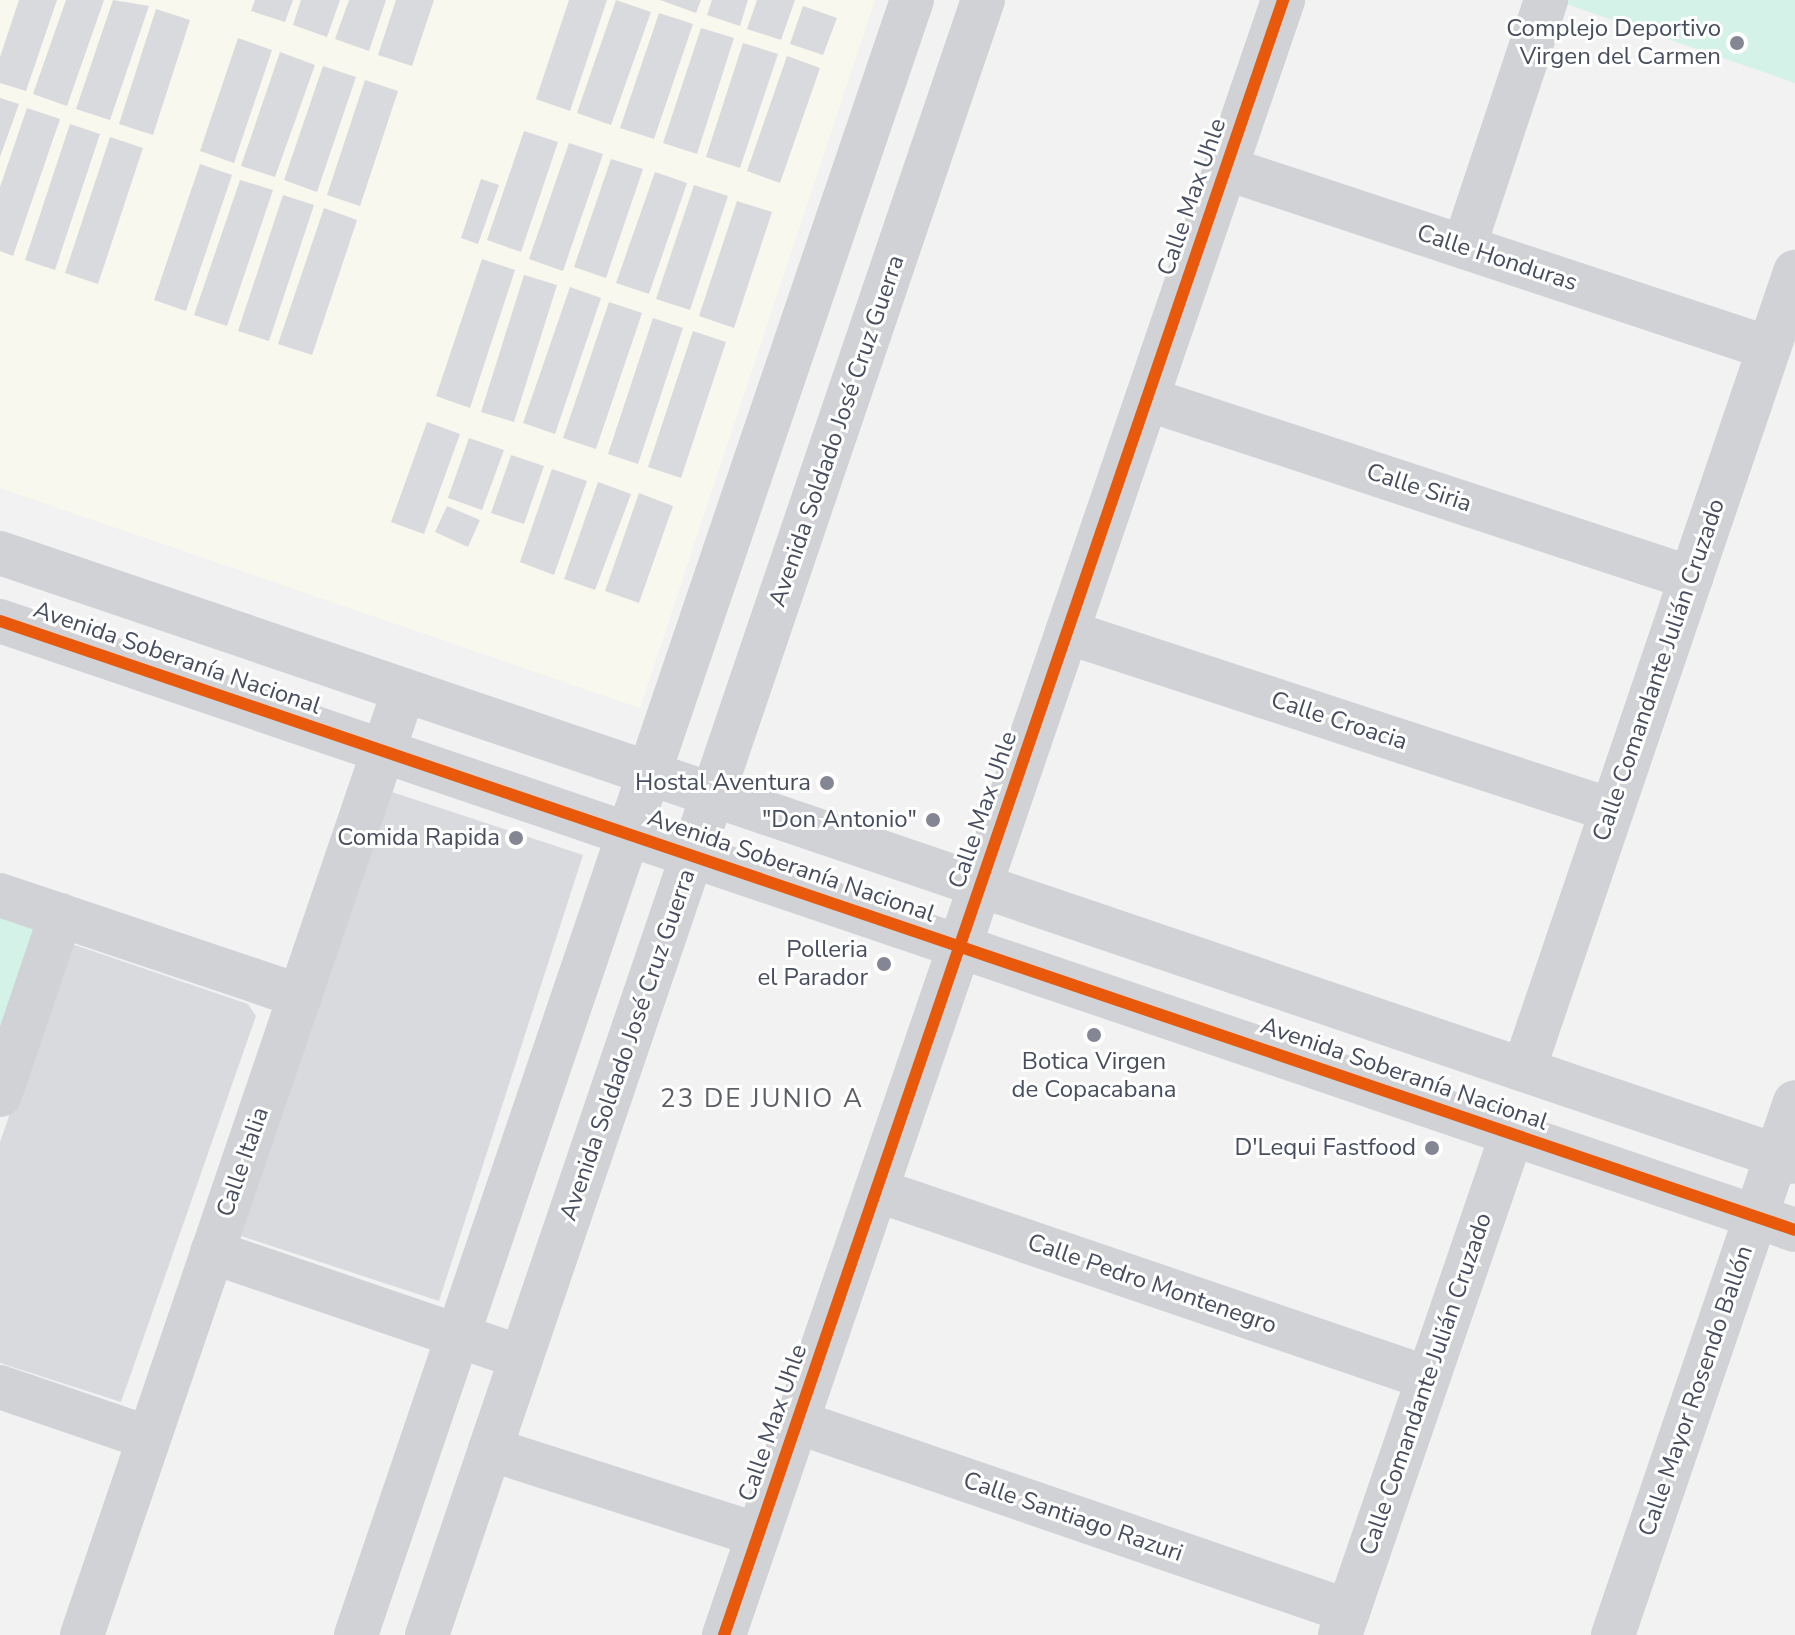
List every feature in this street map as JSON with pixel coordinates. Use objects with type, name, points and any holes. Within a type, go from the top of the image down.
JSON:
[{"type":"street","points":[[356,1635],[912,0]]},
{"type":"street","name":"Avenida Soldado José Cruz Guerra","points":[[427,1635],[983,0]]},
{"type":"street","name":"Calle Max Uhle","points":[[724,1635],[1283,0]]},
{"type":"street","points":[[1464,247],[1546,0]]},
{"type":"street","name":"Calle Honduras","points":[[1225,168],[1769,348]]},
{"type":"street","name":"Calle Comandante Julián Cruzado","points":[[1524,1069],[1795,272]]},
{"type":"street","name":"Calle Siria","points":[[1147,399],[1691,578]]},
{"type":"street","name":"Avenida Soberanía Nacional","points":[[0,553],[1786,1159]]},
{"type":"street","name":"Avenida Soberanía Nacional","points":[[0,621],[1775,1223]]},
{"type":"street","name":"Calle Croacia","points":[[1067,632],[1611,810]]},
{"type":"street","name":"Calle Italia","points":[[82,1635],[404,690]]},
{"type":"street","points":[[0,895],[300,996]]},
{"type":"street","points":[[0,1095],[61,915]]},
{"type":"street","name":"Calle Mayor Rosendo Ballón","points":[[1613,1635],[1775,1223],[1795,1102]]},
{"type":"street","name":"Calle Comandante Julián Cruzado","points":[[1344,1623],[1512,1134]]},
{"type":"street","name":"Calle Pedro Montenegro","points":[[876,1190],[1428,1378]]},
{"type":"street","points":[[212,1252],[521,1357]]},
{"type":"street","points":[[0,1387],[149,1438]]},
{"type":"street","name":"Calle Santiago Razuri","points":[[797,1422],[1344,1623]]},
{"type":"street","points":[[490,1449],[758,1535]]},
{"type":"shaded area","points":[[0,0],[875,0],[640,708],[0,488]]},
{"type":"green space","name":"Complejo Deportivo Virgen del Carmen","points":[[1564,0],[1795,0],[1795,83],[1563,3]]},
{"type":"green space","points":[[0,917],[37,930],[0,1036]]},
{"type":"building","points":[[19,0],[57,0],[26,91],[0,83],[0,57]]},
{"type":"building","points":[[66,0],[104,0],[67,106],[33,94]]},
{"type":"building","points":[[113,0],[149,6],[110,120],[76,109]]},
{"type":"building","points":[[255,0],[293,0],[285,22],[251,11]]},
{"type":"building","points":[[301,0],[340,0],[327,37],[293,25]]},
{"type":"building","points":[[349,0],[386,0],[369,51],[335,39]]},
{"type":"building","points":[[396,0],[434,0],[412,66],[378,55]]},
{"type":"building","points":[[569,0],[607,0],[570,111],[536,99]]},
{"type":"building","points":[[616,0],[651,12],[611,125],[577,113]]},
{"type":"building","points":[[660,0],[701,0],[696,13]]},
{"type":"building","points":[[712,0],[748,0],[740,26],[707,15]]},
{"type":"building","points":[[757,0],[795,0],[781,40],[747,29]]},
{"type":"building","points":[[803,6],[837,18],[823,55],[790,44]]},
{"type":"building","points":[[156,9],[190,20],[153,135],[119,124]]},
{"type":"building","points":[[659,13],[693,24],[654,139],[620,128]]},
{"type":"building","points":[[701,28],[734,38],[697,154],[663,143]]},
{"type":"building","points":[[238,38],[272,50],[234,163],[200,151]]},
{"type":"building","points":[[743,43],[778,54],[740,168],[706,157]]},
{"type":"building","points":[[280,52],[315,65],[275,177],[241,166]]},
{"type":"building","points":[[787,56],[820,68],[780,183],[747,171]]},
{"type":"building","points":[[323,66],[356,77],[317,192],[284,180]]},
{"type":"building","points":[[365,80],[398,91],[360,206],[327,195]]},
{"type":"building","points":[[0,98],[19,104],[0,157]]},
{"type":"building","points":[[27,108],[60,119],[13,256],[0,251],[0,187]]},
{"type":"building","points":[[70,124],[100,134],[55,270],[25,260]]},
{"type":"building","points":[[524,131],[558,142],[521,252],[487,240]]},
{"type":"building","points":[[110,137],[143,148],[98,284],[65,273]]},
{"type":"building","points":[[569,143],[603,154],[563,271],[529,259]]},
{"type":"building","points":[[611,159],[643,169],[606,278],[574,267]]},
{"type":"building","points":[[200,164],[232,175],[186,311],[154,300]]},
{"type":"building","points":[[655,172],[687,183],[649,294],[616,283]]},
{"type":"building","points":[[481,179],[499,185],[478,244],[461,238]]},
{"type":"building","points":[[240,180],[273,190],[227,326],[194,315]]},
{"type":"building","points":[[694,185],[728,196],[690,310],[656,299]]},
{"type":"building","points":[[283,195],[314,205],[269,341],[238,331]]},
{"type":"building","points":[[737,201],[772,212],[734,328],[699,316]]},
{"type":"building","points":[[324,208],[357,220],[312,355],[278,344]]},
{"type":"building","points":[[482,259],[515,270],[470,408],[436,396]]},
{"type":"building","points":[[524,275],[557,285],[514,422],[481,412]]},
{"type":"building","points":[[570,287],[601,298],[555,434],[523,423]]},
{"type":"building","points":[[609,302],[642,313],[596,449],[563,438]]},
{"type":"building","points":[[653,318],[683,328],[638,464],[608,454]]},
{"type":"building","points":[[693,331],[726,342],[681,478],[648,467]]},
{"type":"building","points":[[427,422],[460,434],[424,534],[391,522]]},
{"type":"building","points":[[469,438],[504,450],[482,510],[448,498]]},
{"type":"building","points":[[511,455],[544,466],[524,524],[491,513]]},
{"type":"building","points":[[552,469],[587,481],[554,575],[520,562]]},
{"type":"building","points":[[598,482],[631,494],[595,590],[564,579]]},
{"type":"building","points":[[639,493],[673,506],[639,603],[605,591]]},
{"type":"building","points":[[447,506],[480,520],[468,547],[435,532]]},
{"type":"building","points":[[392,792],[583,855],[439,1301],[241,1236]]},
{"type":"building","points":[[69,943],[248,1004],[256,1016],[121,1402],[0,1363],[0,1142]]},
{"type":"cycle path","points":[[724,1635],[1283,0]]},
{"type":"cycle path","points":[[0,621],[1795,1230]]},
{"type":"place","name":"Complejo Deportivo Virgen del Carmen","points":[[1737,43]]},
{"type":"place","name":"Hostal Aventura","points":[[827,783]]},
{"type":"place","name":"\"Don Antonio\"","points":[[933,820]]},
{"type":"place","name":"Comida Rapida","points":[[516,838]]},
{"type":"place","name":"Polleria el Parador","points":[[884,964]]},
{"type":"place","name":"Botica Virgen de Copacabana","points":[[1094,1035]]},
{"type":"place","name":"D'Lequi Fastfood","points":[[1432,1148]]},
{"type":"district","name":"23 DE JUNIO A","points":[[762,1099]]}]
